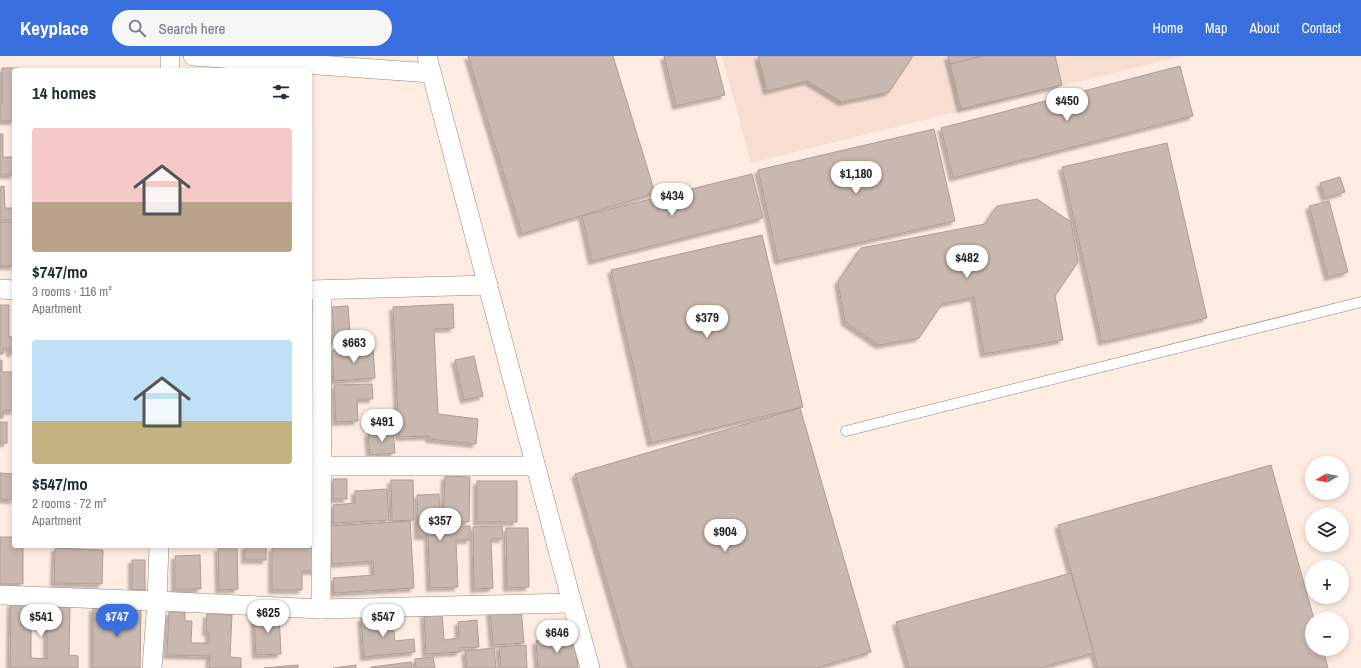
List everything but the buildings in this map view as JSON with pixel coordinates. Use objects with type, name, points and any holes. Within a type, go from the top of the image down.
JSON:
[{"type":"street","points":[[170,56],[170,68]]},
{"type":"street","points":[[193,56],[429,64],[590,668]]},
{"type":"street","points":[[321,609],[321,466],[316,290],[488,285]]},
{"type":"street","points":[[0,289],[12,290]]},
{"type":"street","points":[[321,466],[535,466]]},
{"type":"street","points":[[152,668],[159,548]]},
{"type":"street","points":[[0,595],[321,609],[572,603]]},
{"type":"lane","points":[[846,431],[1361,302]]},
{"type":"shaded area","points":[[722,56],[1182,56],[751,163]]}]
